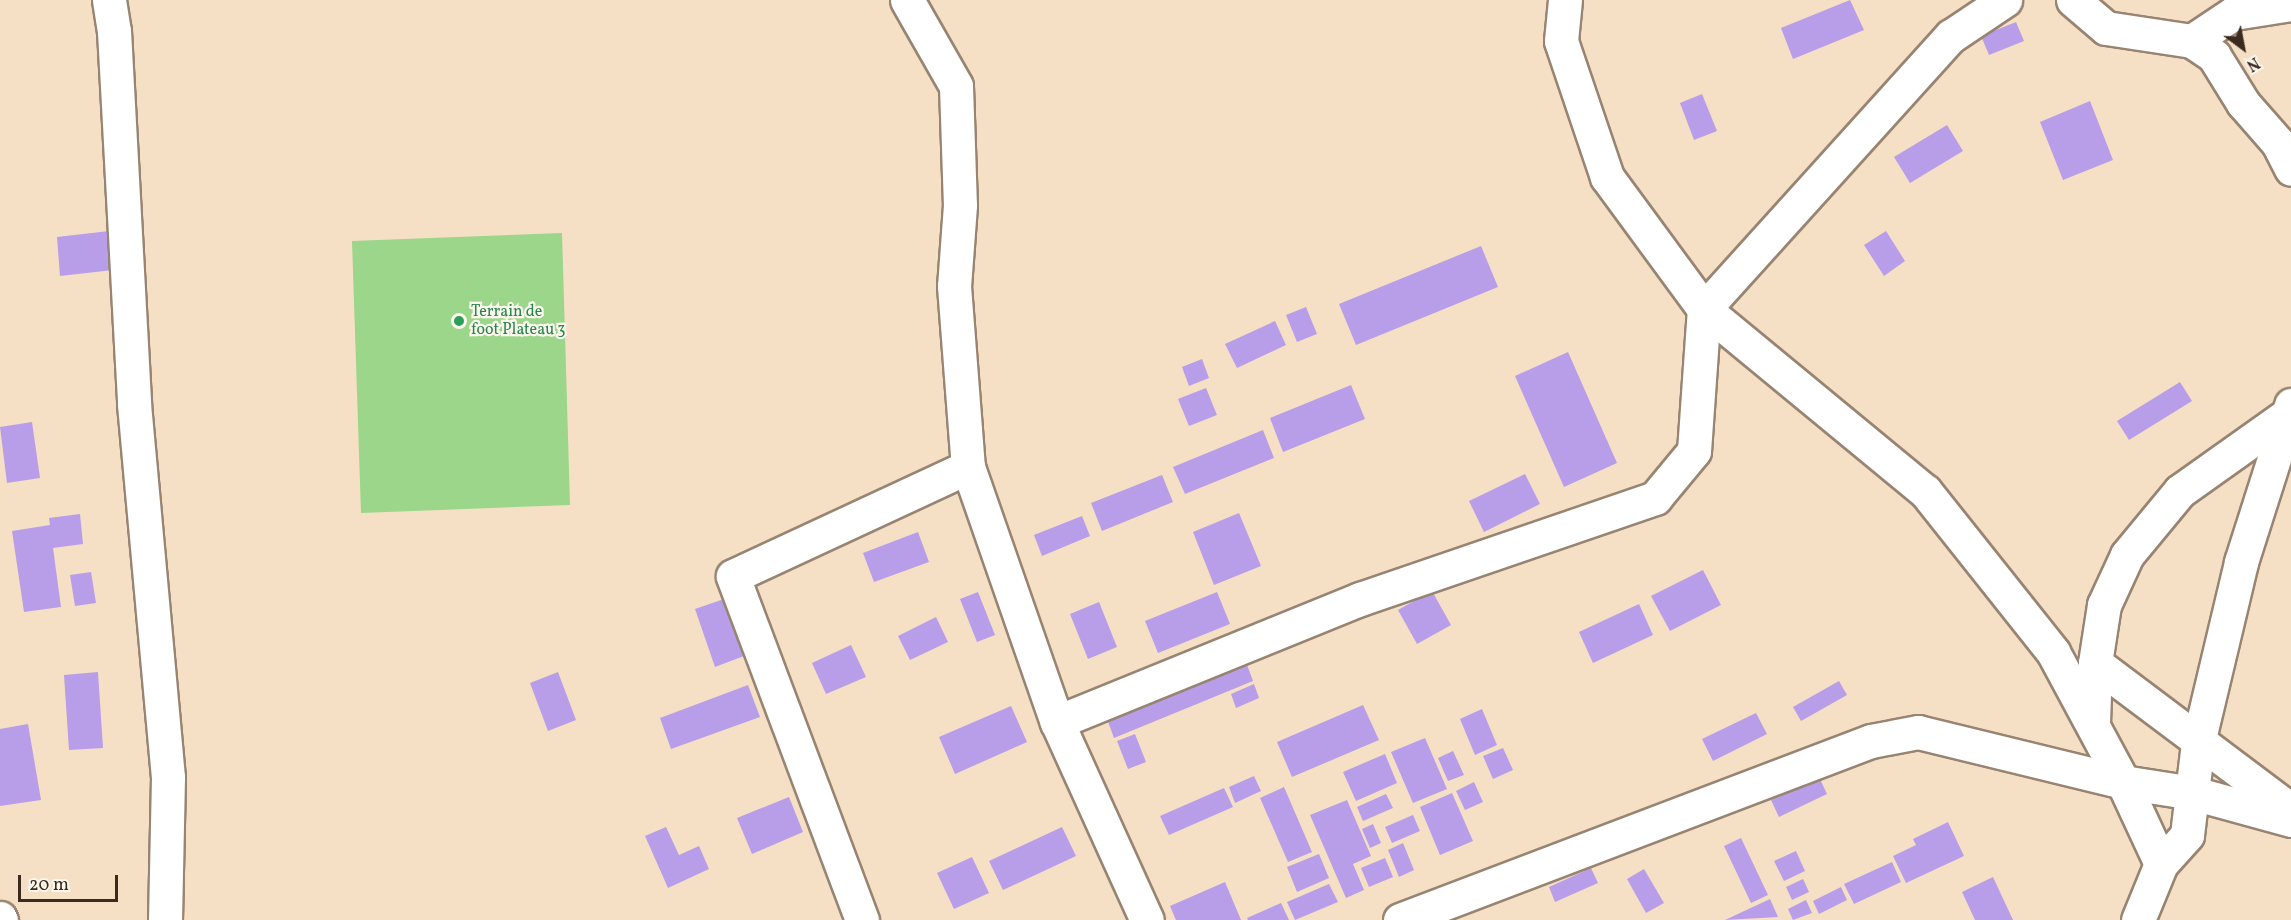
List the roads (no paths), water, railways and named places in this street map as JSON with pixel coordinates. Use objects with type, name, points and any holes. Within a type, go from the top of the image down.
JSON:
[{"type":"street","points":[[109,0],[115,43],[134,404],[168,777],[165,920]]},
{"type":"street","points":[[907,0],[956,86],[960,205],[954,286],[968,467],[1057,722],[1147,920]]},
{"type":"street","points":[[1565,0],[1561,41],[1607,177],[1704,309],[1925,491],[2053,652],[2123,782],[2161,864]]},
{"type":"street","points":[[1057,722],[1360,599],[1655,498],[1694,451],[1704,309],[1952,36],[2005,0]]},
{"type":"street","points":[[2073,0],[2106,27],[2192,41],[2214,56],[2243,103],[2278,143],[2291,169]]},
{"type":"street","points":[[2192,41],[2234,13],[2291,4]]},
{"type":"street","points":[[2093,726],[2095,663],[2104,605],[2143,532],[2180,491],[2290,410]]},
{"type":"street","points":[[2138,920],[2161,864],[2187,835],[2198,743],[2241,562],[2290,410]]},
{"type":"street","points":[[862,920],[733,576],[968,467]]},
{"type":"street","points":[[2095,663],[2198,743],[2291,810]]},
{"type":"street","points":[[1400,920],[1871,741],[1918,732],[2123,782],[2193,793],[2291,820]]},
{"type":"place","name":"Terrain de foot Plateau 3","points":[[459,321]]}]
